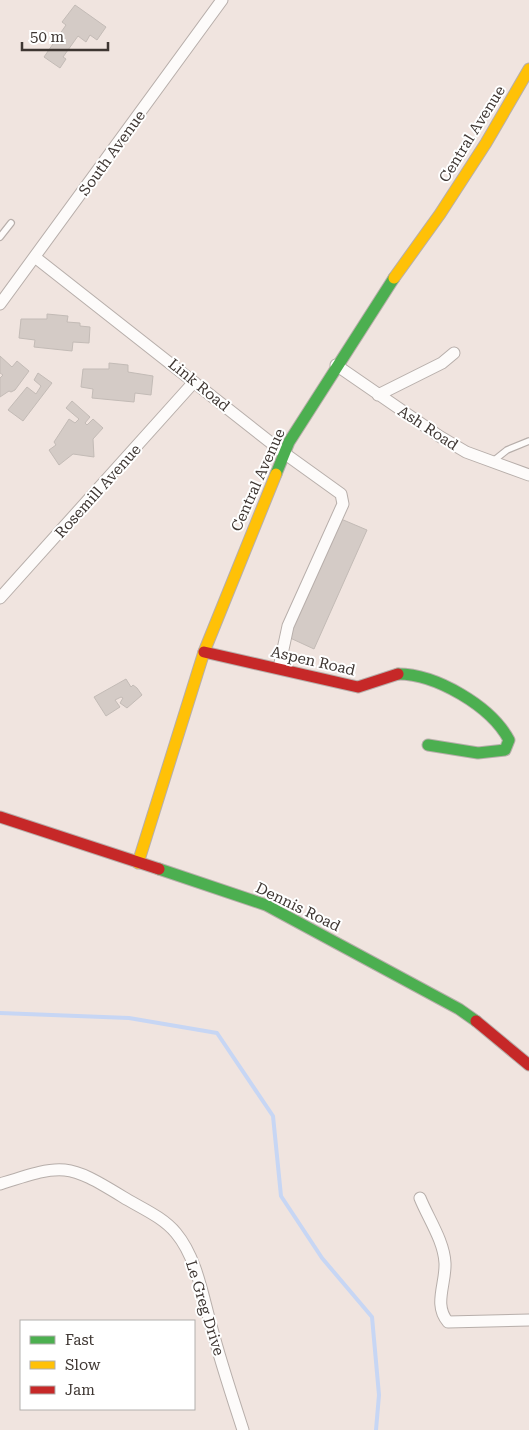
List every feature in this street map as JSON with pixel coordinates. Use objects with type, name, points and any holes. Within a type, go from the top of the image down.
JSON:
[{"type":"street","name":"South Avenue","points":[[0,304],[36,258],[222,0]]},
{"type":"street","name":"Central Avenue","points":[[138,863],[204,652],[284,453],[336,365],[524,89],[529,69]]},
{"type":"street","name":"Link Road","points":[[36,258],[284,453],[341,494],[343,504],[288,626],[279,668]]},
{"type":"street","points":[[378,395],[442,363],[454,353]]},
{"type":"street","name":"Ash Road","points":[[336,365],[439,436],[491,462],[529,475]]},
{"type":"street","name":"Rosemill Avenue","points":[[0,598],[194,382]]},
{"type":"street","name":"Aspen Road","points":[[204,652],[358,687],[395,673],[412,675],[461,693],[477,703],[499,722],[510,740],[505,750],[500,753],[485,753],[428,745]]},
{"type":"street","name":"Dennis Road","points":[[0,817],[266,905],[444,1000],[482,1025],[529,1065]]},
{"type":"street","name":"Le Greg Drive","points":[[0,1184],[44,1170],[73,1170],[87,1175],[158,1218],[175,1232],[185,1246],[195,1271],[242,1430]]},
{"type":"street","points":[[420,1198],[440,1243],[445,1260],[445,1279],[439,1305],[440,1311],[448,1322],[529,1320]]},
{"type":"lane","points":[[0,237],[11,223]]},
{"type":"lane","points":[[491,462],[507,450],[529,441]]},
{"type":"building","points":[[75,5],[106,27],[97,40],[90,35],[86,42],[78,36],[63,57],[66,59],[60,68],[44,57],[66,25],[62,22]]},
{"type":"building","points":[[47,314],[68,316],[67,322],[80,323],[80,326],[90,327],[89,343],[73,342],[72,351],[34,347],[35,340],[19,338],[21,319],[47,319]]},
{"type":"building","points":[[0,356],[12,367],[17,361],[29,371],[15,390],[9,391],[0,397],[0,378],[3,375],[0,373]]},
{"type":"building","points":[[109,363],[128,365],[128,372],[153,376],[151,395],[135,393],[134,402],[92,398],[93,389],[81,387],[83,369],[109,369]]},
{"type":"building","points":[[38,373],[52,383],[23,421],[8,410],[27,387],[36,394],[41,386],[34,380]]},
{"type":"building","points":[[72,401],[90,417],[85,423],[87,425],[93,419],[103,428],[93,439],[94,457],[73,454],[59,465],[49,450],[56,445],[54,442],[69,419],[75,423],[79,419],[66,408]]},
{"type":"building","points":[[341,519],[367,530],[314,649],[288,637]]},
{"type":"building","points":[[126,679],[131,687],[133,685],[142,695],[127,708],[120,703],[123,698],[115,700],[120,707],[106,716],[94,697]]},
{"type":"waterway","points":[[0,1013],[129,1018],[217,1033],[273,1116],[281,1196],[322,1258],[372,1317],[379,1395],[376,1430]]},
{"type":"traffic: fast","points":[[276,474],[289,442],[394,278]]},
{"type":"traffic: fast","points":[[398,674],[413,675],[429,680],[461,694],[489,715],[501,727],[509,740],[505,750],[478,753],[428,745]]},
{"type":"traffic: fast","points":[[159,869],[266,905],[459,1009],[476,1021]]},
{"type":"traffic: slow","points":[[394,278],[440,214],[486,143],[529,69]]},
{"type":"traffic: slow","points":[[138,863],[204,652],[276,474]]},
{"type":"traffic: jam","points":[[204,652],[358,687],[398,674]]},
{"type":"traffic: jam","points":[[0,817],[159,869]]},
{"type":"traffic: jam","points":[[476,1021],[529,1065]]}]
